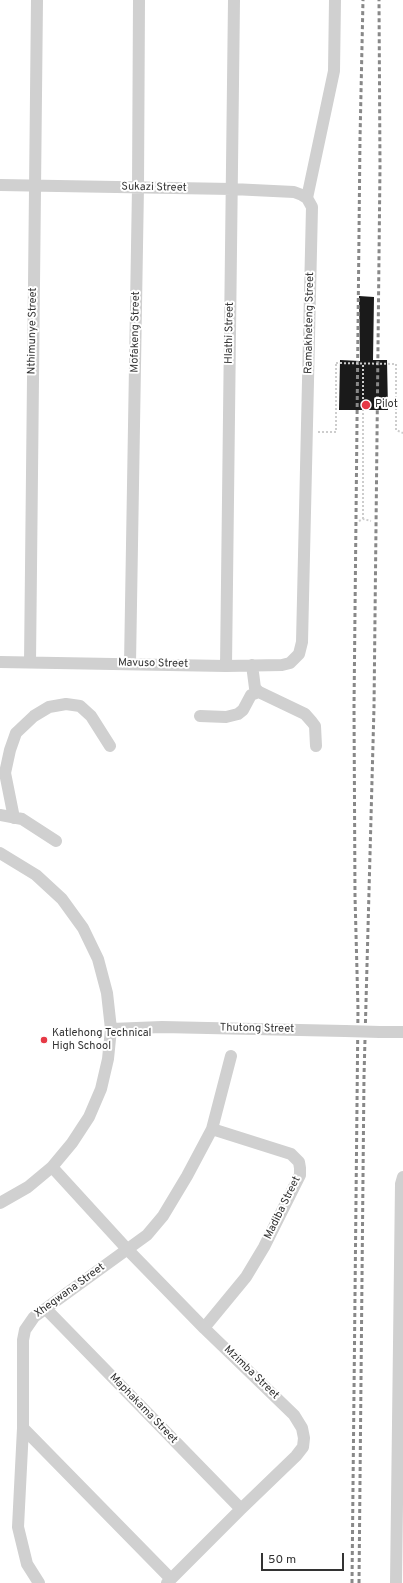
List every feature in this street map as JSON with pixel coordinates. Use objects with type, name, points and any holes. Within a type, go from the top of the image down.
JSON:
[{"type":"street","name":"Nthimunye Street","points":[[30,662],[36,0]]},
{"type":"street","name":"Mofakeng Street","points":[[130,664],[138,188],[139,0]]},
{"type":"street","name":"Hlathi Street","points":[[226,666],[234,0]]},
{"type":"street","name":"Ramakheteng Street","points":[[301,650],[312,207],[307,198],[334,71],[335,0]]},
{"type":"street","name":"Sukazi Street","points":[[0,185],[232,189],[294,192],[307,198]]},
{"type":"street","name":"Mavuso Street","points":[[0,662],[226,666],[282,665],[290,663],[295,659],[301,650]]},
{"type":"street","points":[[252,665],[255,688],[258,692],[305,714],[315,726],[316,746]]},
{"type":"street","points":[[200,716],[226,717],[238,714],[243,710],[251,695],[258,692]]},
{"type":"street","points":[[14,818],[5,773],[10,750],[16,733],[34,716],[49,707],[66,704],[80,706],[91,716],[110,746]]},
{"type":"street","points":[[0,815],[22,819],[56,841]]},
{"type":"street","points":[[0,853],[36,875],[62,899],[83,928],[100,966],[108,993],[111,1028],[108,1059],[98,1096],[89,1117],[72,1144],[52,1167],[28,1187],[0,1203]]},
{"type":"street","name":"Thutong Street","points":[[111,1028],[162,1027],[403,1032]]},
{"type":"street","name":"Xhegwana Street","points":[[39,1583],[27,1564],[18,1527],[23,1428],[23,1340],[25,1330],[34,1317],[147,1235],[163,1216],[188,1176],[212,1129],[230,1056]]},
{"type":"street","name":"Madiba Street","points":[[204,1328],[246,1276],[264,1246],[300,1175],[299,1162],[291,1154],[212,1129]]},
{"type":"street","name":"Mzimba Street","points":[[52,1167],[204,1328],[294,1415],[302,1428],[304,1438],[303,1447],[296,1456],[169,1581]]},
{"type":"street","points":[[396,1583],[400,1524],[401,1184],[403,1177]]},
{"type":"street","name":"Maphakama Street","points":[[46,1309],[241,1509]]},
{"type":"street","points":[[23,1428],[169,1581]]},
{"type":"path","points":[[307,433],[336,432],[336,363],[396,364],[396,430],[403,433]]},
{"type":"path","points":[[362,519],[363,363]]},
{"type":"path","points":[[359,521],[362,519],[371,521]]},
{"type":"building","name":"Pilot","points":[[359,296],[374,297],[373,360],[387,360],[388,410],[339,410],[340,360],[360,361]]},
{"type":"railway","points":[[352,1583],[358,1009],[355,896],[354,707],[360,139],[363,0]]},
{"type":"railway","points":[[359,1583],[364,1076],[374,707],[380,166],[379,0]]},
{"type":"place","name":"Pilot","points":[[366,405]]},
{"type":"place","name":"Katlehong Technical High School","points":[[44,1040]]}]
